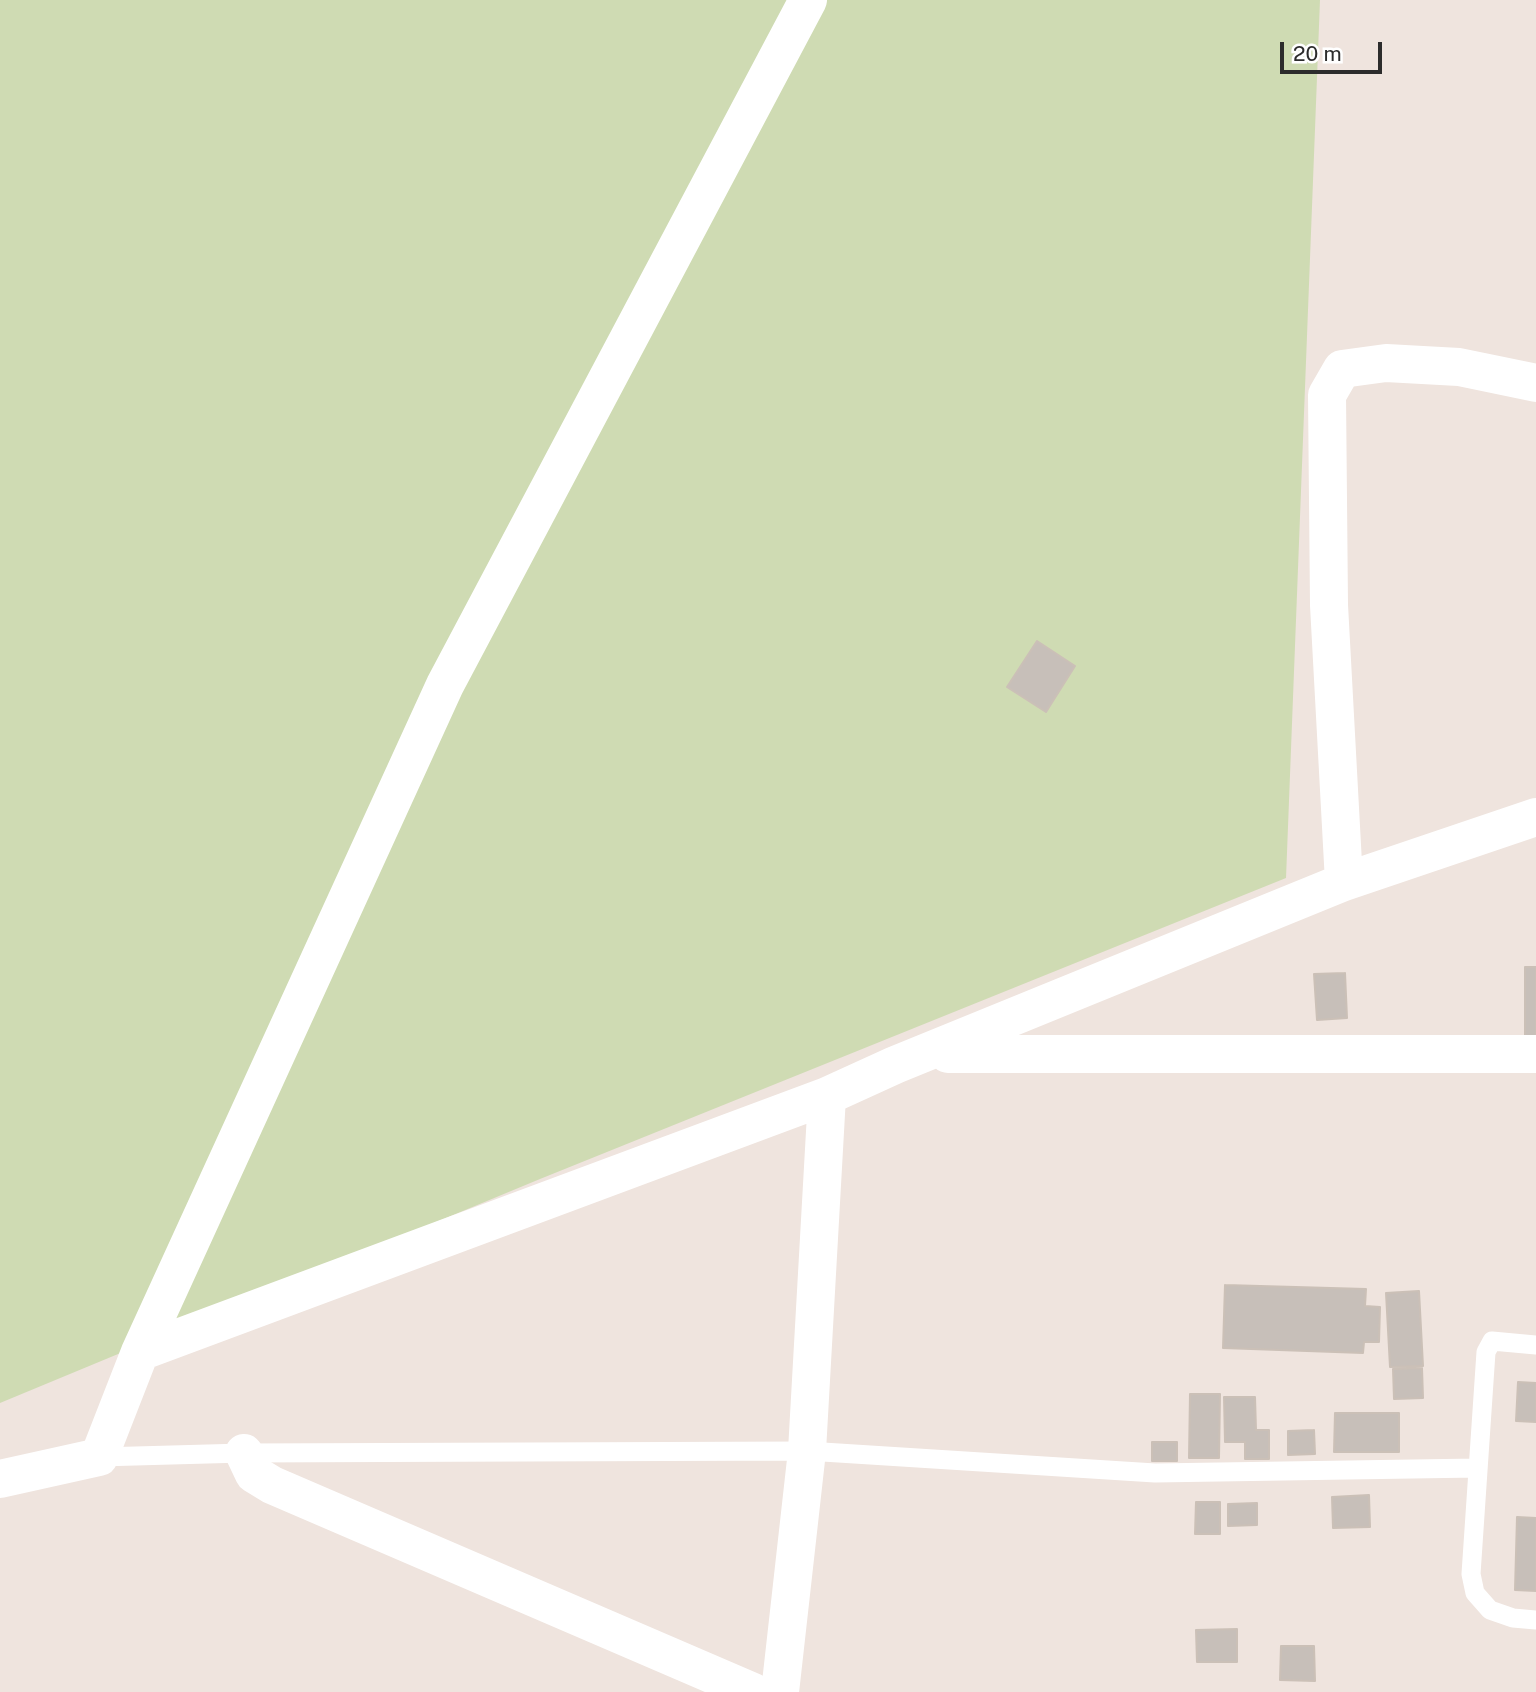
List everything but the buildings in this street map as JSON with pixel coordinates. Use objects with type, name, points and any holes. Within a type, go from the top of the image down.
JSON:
[{"type":"street","points":[[4,1468],[99,1457],[140,1352],[445,685],[729,144],[808,0]]},
{"type":"street","points":[[1344,882],[1329,605],[1327,395],[1342,369],[1386,363],[1459,367],[1536,383]]},
{"type":"street","points":[[140,1352],[827,1096],[895,1065],[928,1054],[1344,882],[1536,817]]},
{"type":"street","points":[[928,1054],[1536,1054]]},
{"type":"street","points":[[780,1692],[807,1451],[827,1096]]},
{"type":"street","points":[[244,1453],[254,1474],[271,1485],[753,1692]]},
{"type":"lane","points":[[1536,1345],[1492,1341],[1486,1352],[1471,1574],[1475,1593],[1490,1610],[1513,1618],[1536,1620]]},
{"type":"lane","points":[[99,1457],[244,1453],[807,1451],[1155,1473],[1477,1468]]},
{"type":"green space","points":[[0,0],[1320,0],[1286,878],[540,1179],[0,1403]]}]
